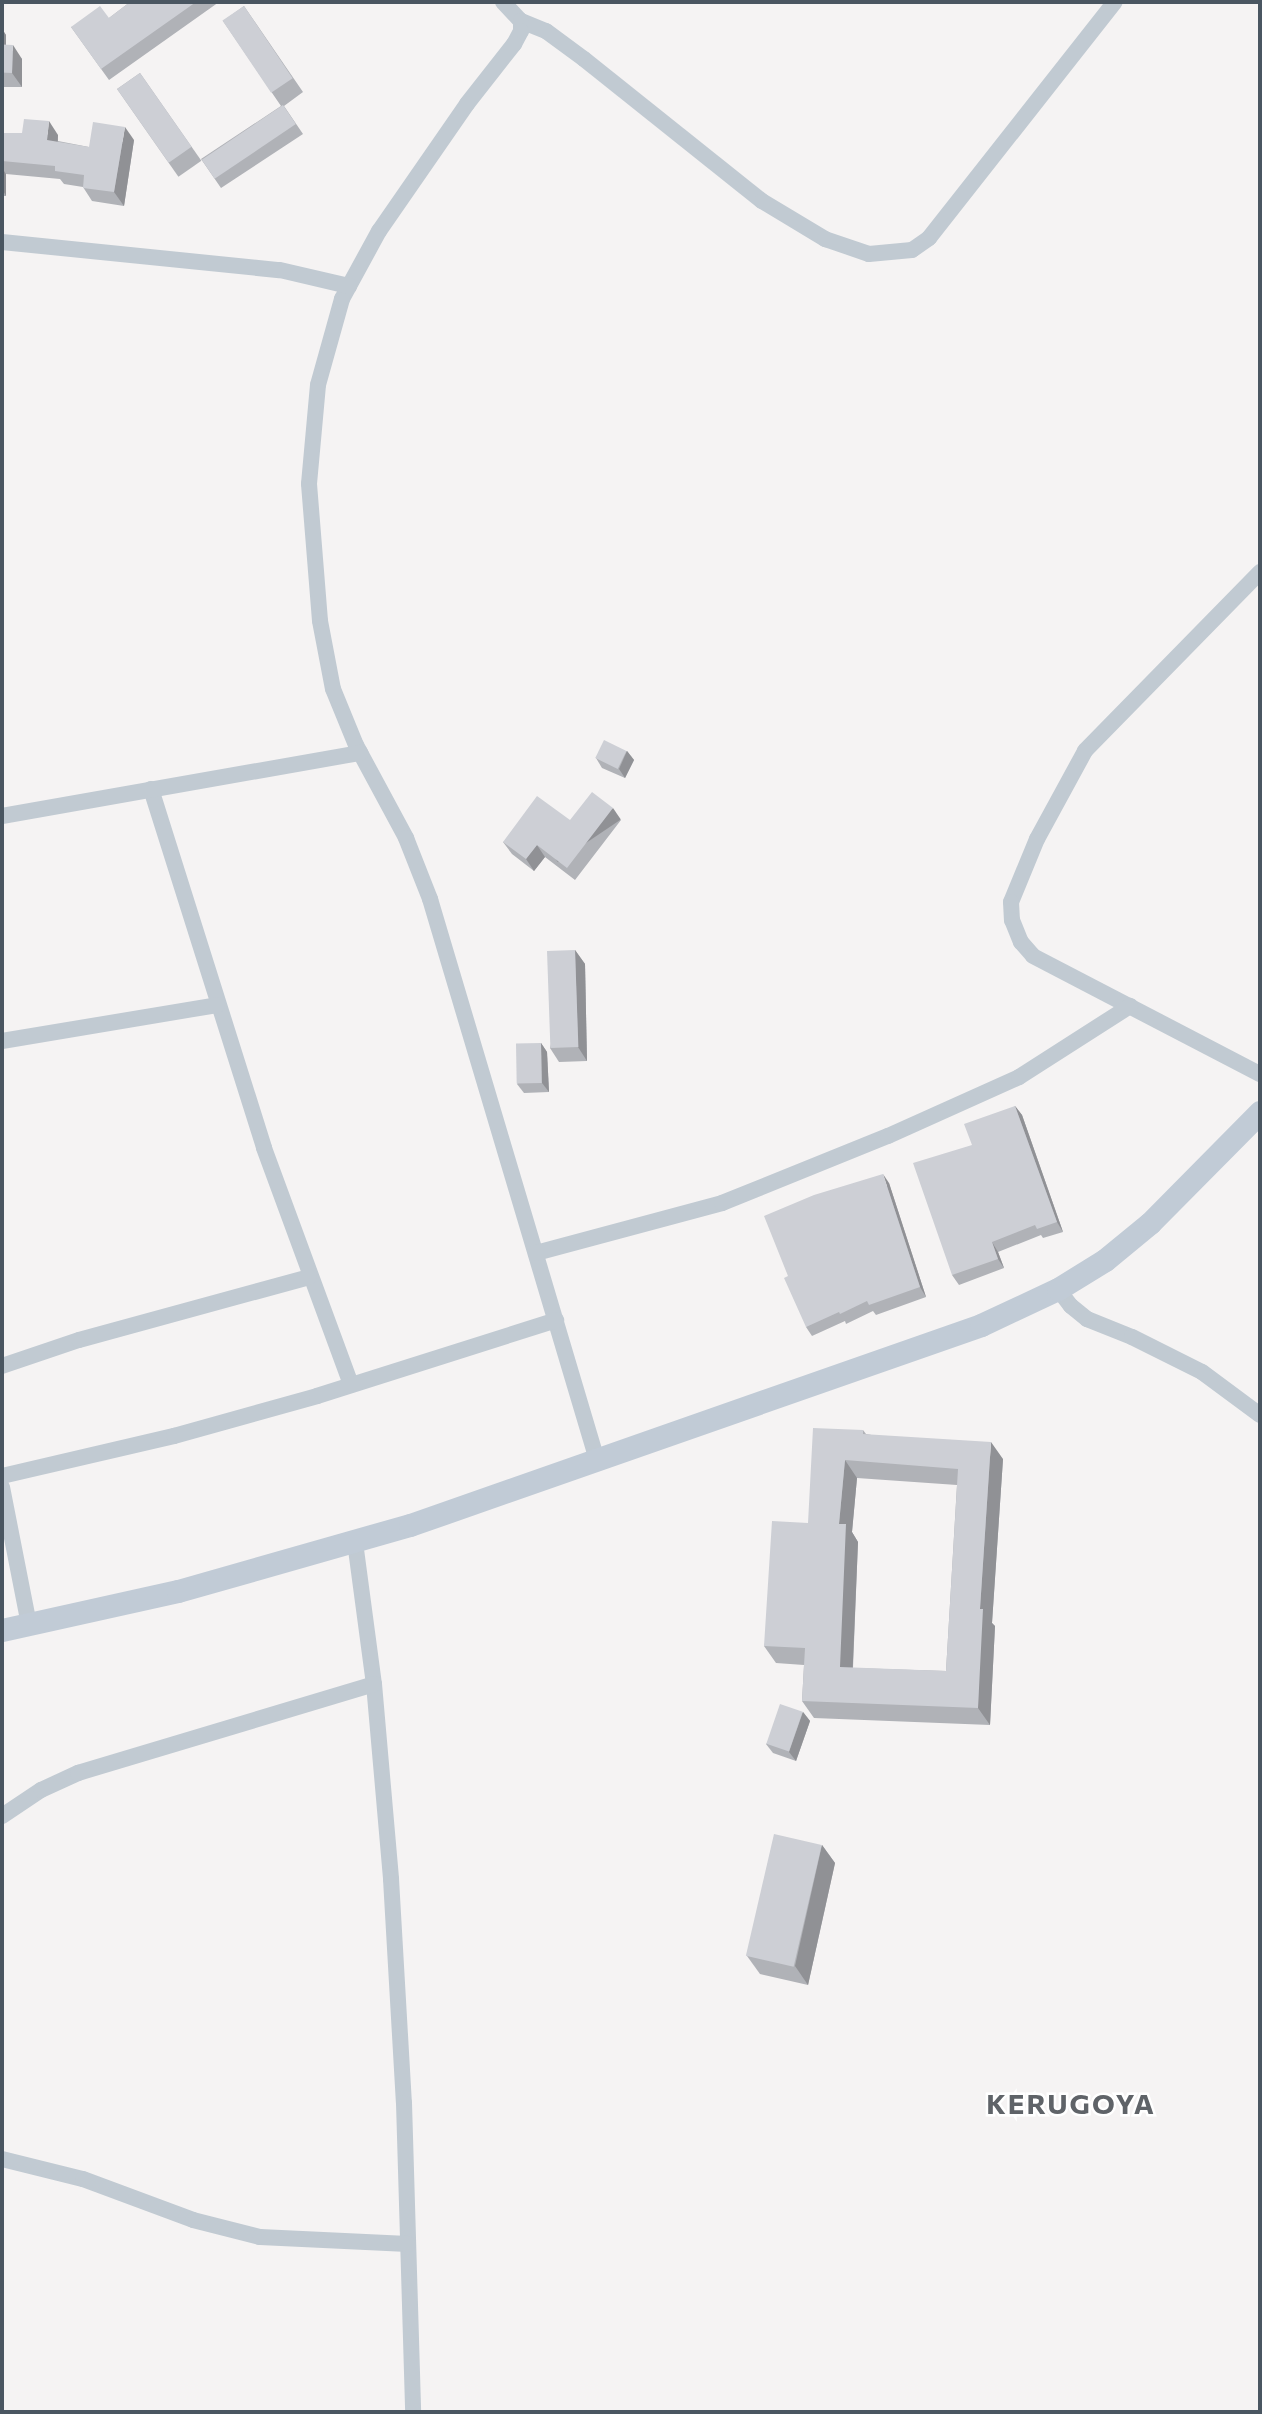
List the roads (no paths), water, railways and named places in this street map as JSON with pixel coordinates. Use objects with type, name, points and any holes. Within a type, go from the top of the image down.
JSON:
[{"type":"main road","points":[[2,1630],[178,1591],[355,1542],[936,1343],[1058,1289],[1105,1260],[1150,1223],[1260,1112]]},
{"type":"street","points":[[503,2],[521,20],[546,31],[762,201],[801,226],[846,249],[869,254],[894,254],[912,250],[929,238],[1115,2]]},
{"type":"street","points":[[521,20],[521,31],[514,44],[467,104],[379,231],[342,299],[318,385],[309,484],[320,621],[333,689],[360,753],[406,838],[430,899],[597,1460]]},
{"type":"street","points":[[2,242],[267,269],[349,286]]},
{"type":"street","points":[[1260,572],[1086,751],[1037,839],[1011,902],[1012,920],[1021,942],[1033,956],[1260,1074]]},
{"type":"street","points":[[2,816],[360,753]]},
{"type":"street","points":[[150,789],[217,1005],[309,1277],[351,1385]]},
{"type":"street","points":[[2,1041],[217,1005]]},
{"type":"street","points":[[536,1253],[722,1203],[888,1136],[1018,1077],[1130,1006]]},
{"type":"street","points":[[2,1366],[79,1340],[309,1277]]},
{"type":"street","points":[[1058,1289],[1087,1319],[1132,1337],[1202,1372],[1260,1415]]},
{"type":"street","points":[[2,1476],[174,1436],[351,1385],[556,1320]]},
{"type":"street","points":[[2,1487],[29,1624]]},
{"type":"street","points":[[355,1542],[374,1684],[391,1892],[404,2102],[413,2412]]},
{"type":"street","points":[[2,1815],[41,1790],[78,1773],[374,1684]]},
{"type":"street","points":[[2,2159],[83,2179],[193,2220],[260,2237],[408,2244]]},
{"type":"district","name":"KERUGOYA","points":[[1071,2103]]}]
